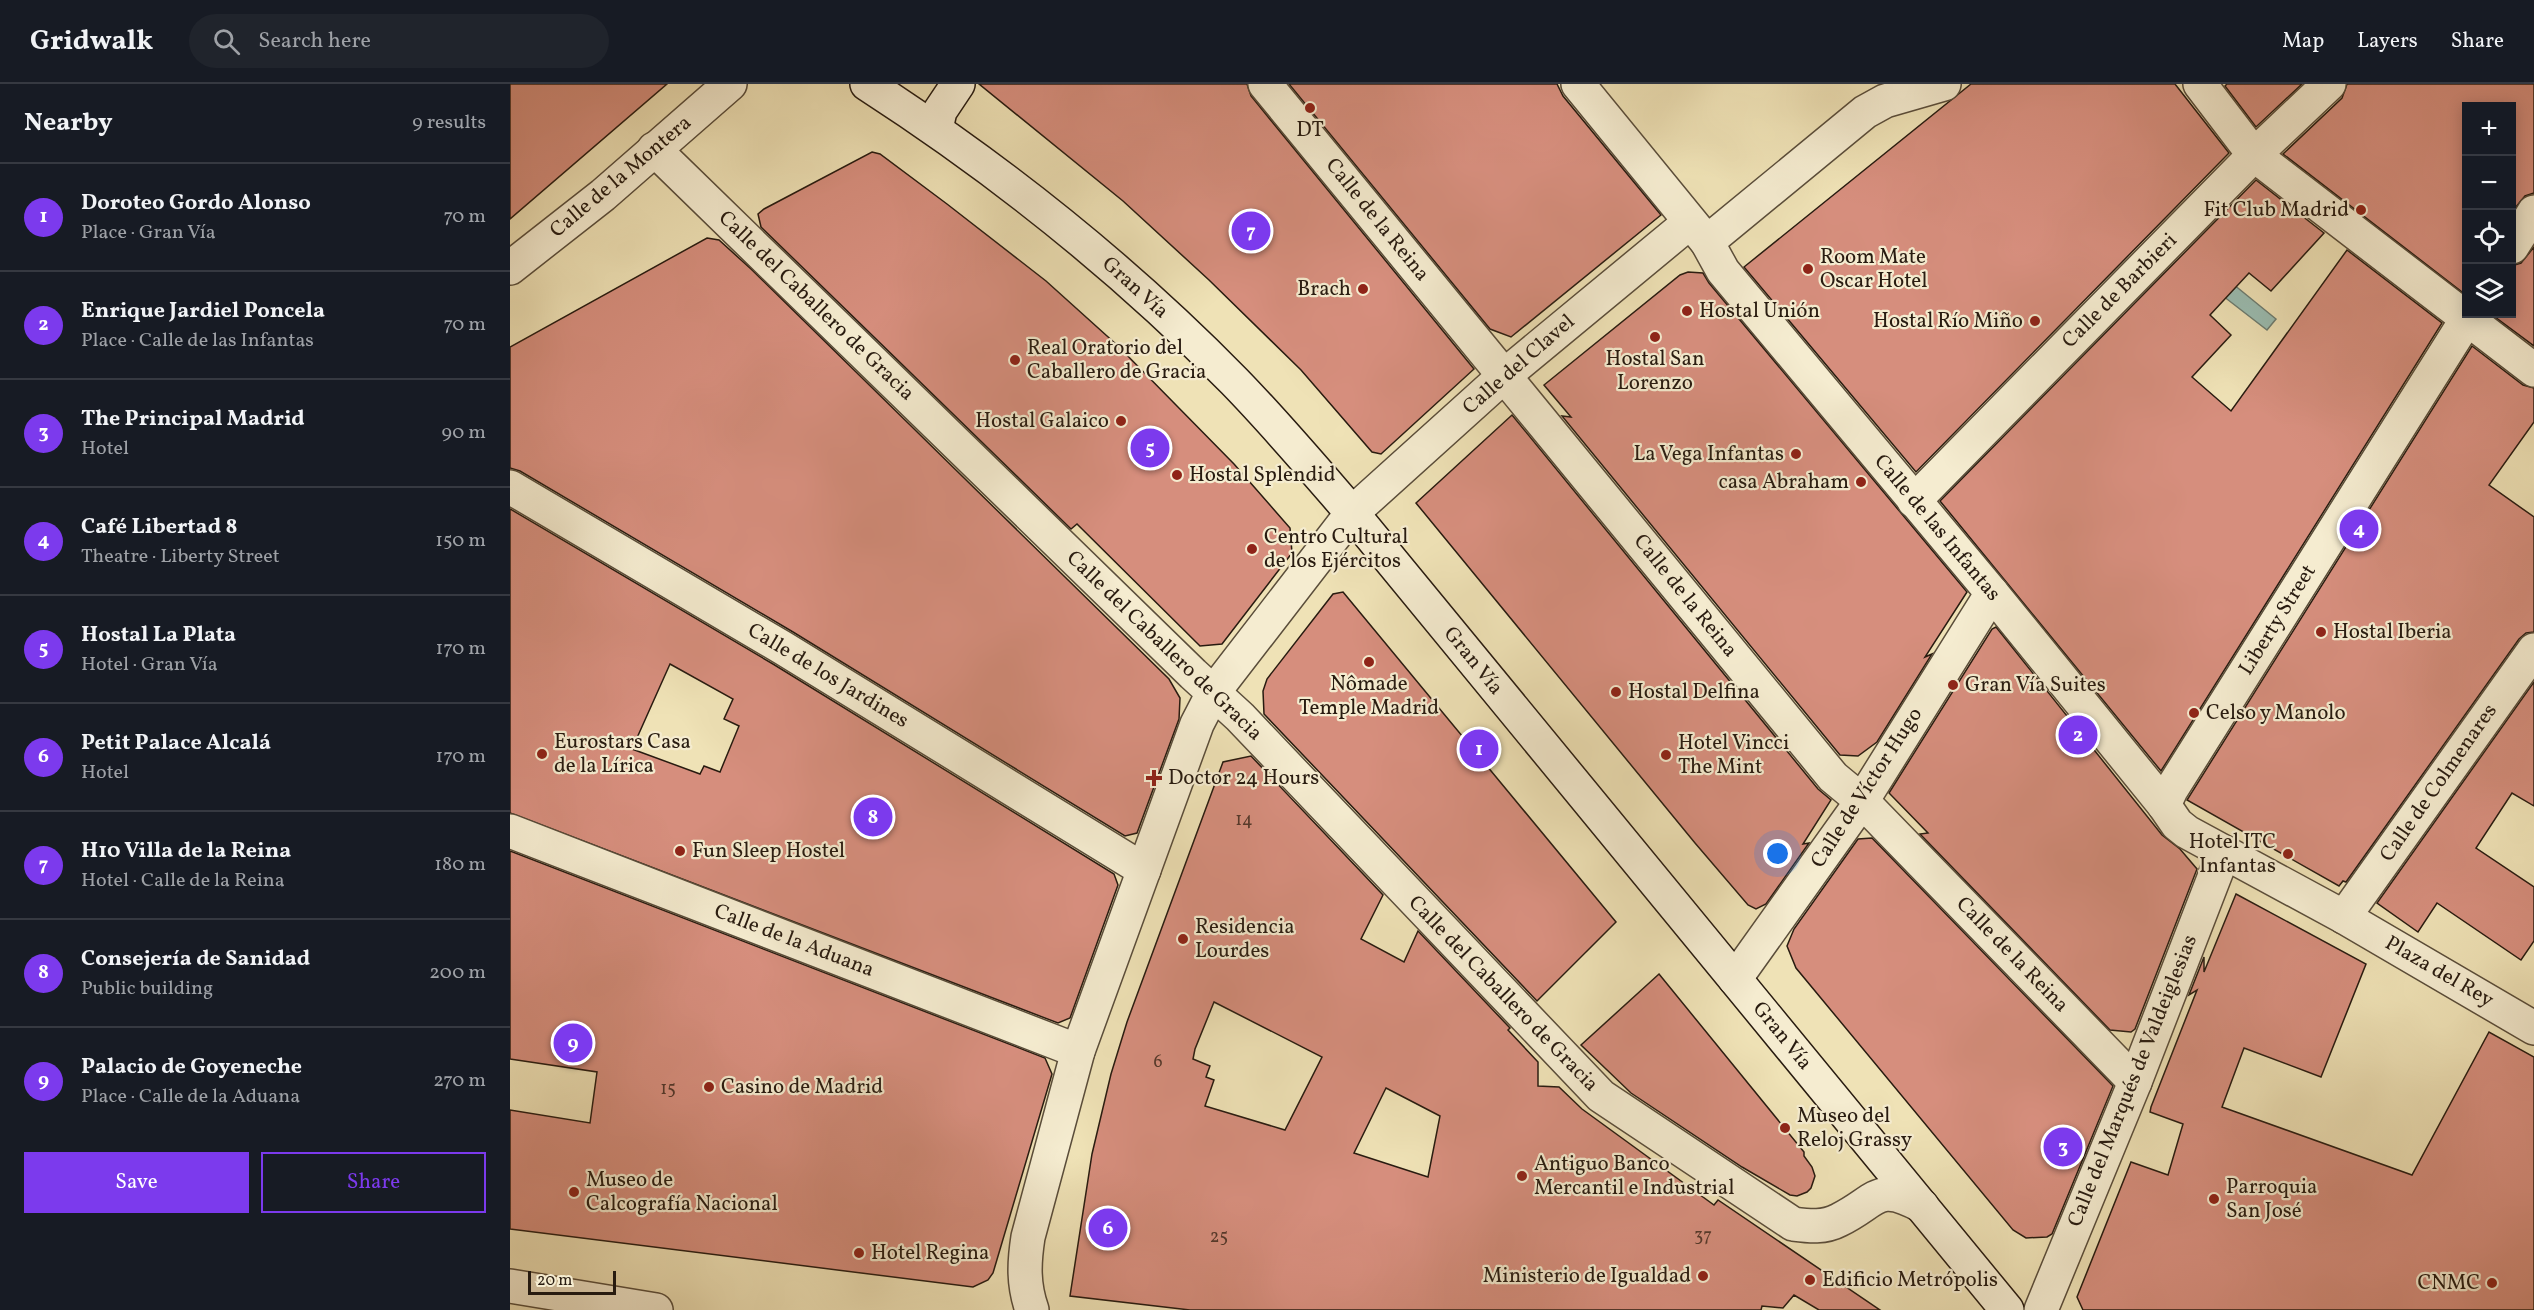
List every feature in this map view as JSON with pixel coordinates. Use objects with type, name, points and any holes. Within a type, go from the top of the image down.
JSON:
[{"type":"street","name":"Calle de la Montera","points":[[510,268],[603,195],[730,84]]},
{"type":"street","name":"Gran Vía","points":[[867,84],[936,129],[1054,218],[1154,303],[1250,398],[1352,513],[2007,1310]]},
{"type":"street","points":[[936,129],[940,111],[958,84]]},
{"type":"street","name":"Calle de la Reina","points":[[1265,84],[1833,777],[1862,801],[2134,1082]]},
{"type":"street","name":"Calle de las Infantas","points":[[1578,84],[1698,232],[1723,271],[1992,592],[2177,824],[2187,832],[2344,917]]},
{"type":"street","name":"Calle del Clavel","points":[[1032,1310],[1025,1282],[1024,1263],[1028,1237],[1078,1051],[1197,724],[1213,693],[1352,513],[1505,375],[1865,112],[1885,101],[1944,84]]},
{"type":"street","points":[[2200,84],[2254,155],[2462,311]]},
{"type":"street","name":"Calle de Barbieri","points":[[1914,501],[2254,155],[2329,84]]},
{"type":"street","name":"Calle del Caballero de Gracia","points":[[654,149],[1240,717],[1601,1096],[1793,1224],[1815,1227],[1837,1222],[1876,1195],[1890,1193],[1904,1196],[1922,1206]]},
{"type":"street","points":[[2516,239],[2534,212]]},
{"type":"street","name":"Liberty Street","points":[[2164,805],[2171,790],[2467,318]]},
{"type":"street","points":[[2470,318],[2534,370]]},
{"type":"street","name":"Calle de los Jardines","points":[[510,487],[783,648],[1144,870]]},
{"type":"street","name":"Calle de Víctor Hugo","points":[[1735,979],[1862,801],[1992,592]]},
{"type":"street","name":"Calle de Colmenares","points":[[2344,917],[2534,650]]},
{"type":"street","name":"Calle de la Aduana","points":[[510,831],[1078,1051]]},
{"type":"street","name":"Calle del Marqués de Valdeiglesias","points":[[2042,1310],[2224,852]]},
{"type":"street","name":"Plaza del Rey","points":[[2344,917],[2534,1028]]},
{"type":"street","points":[[510,1286],[656,1310]]},
{"type":"water","points":[[2233,284],[2276,319],[2267,330],[2223,296]]},
{"type":"building","points":[[510,84],[667,84],[510,219]]},
{"type":"building","points":[[979,84],[1247,84],[1251,96],[1474,369],[1381,454],[1372,452],[1301,370],[1209,280],[1123,201]]},
{"type":"building","points":[[1289,84],[1557,84],[1563,96],[1661,215],[1511,337],[1490,329]]},
{"type":"building","points":[[1971,84],[2175,84],[2229,153],[1916,472],[1744,267]]},
{"type":"building","points":[[2227,84],[2302,84],[2256,127],[2225,86]]},
{"type":"building","points":[[2347,84],[2534,84],[2534,193],[2525,196],[2516,207],[2516,102],[2462,102],[2462,292],[2283,154],[2342,98]]},
{"type":"building","points":[[872,152],[880,154],[1046,281],[1117,345],[1234,464],[1290,528],[1292,553],[1222,644],[1200,646],[1077,524],[1071,529],[761,227],[758,214],[764,209]]},
{"type":"building","points":[[2256,180],[2324,233],[2271,291],[2249,273],[2210,315],[2231,335],[2192,377],[2231,411],[2347,250],[2442,323],[2161,771],[1940,501]]},
{"type":"building","points":[[707,238],[719,240],[751,269],[1169,679],[1180,698],[1179,719],[1137,833],[1125,836],[793,632],[520,471],[510,468],[510,347]]},
{"type":"building","points":[[2534,247],[2534,346],[2496,318],[2516,318],[2516,264],[2521,263]]},
{"type":"building","points":[[1688,272],[1703,273],[1967,592],[1925,657],[1932,654],[1877,742],[1858,756],[1840,755],[1562,416],[1571,417],[1544,385],[1680,275]]},
{"type":"building","points":[[2472,346],[2523,385],[2534,388],[2534,422],[2489,485],[2534,517],[2534,632],[2526,633],[2519,639],[2346,882],[2343,881],[2339,886],[2187,800]]},
{"type":"building","points":[[1512,415],[1818,789],[1831,800],[1803,844],[1809,843],[1766,904],[1756,909],[1748,905],[1416,503]]},
{"type":"building","points":[[510,509],[773,664],[1114,874],[1118,885],[1070,1018],[1058,1023],[510,813]],"holes":[[[670,664],[733,699],[724,719],[739,726],[720,772],[704,766],[700,774],[632,749]]]},
{"type":"building","points":[[1343,592],[1616,922],[1537,1001],[1264,714],[1263,691],[1267,679],[1333,594]]},
{"type":"building","points":[[1996,627],[2162,835],[2180,849],[2197,869],[2135,1029],[2131,1032],[2110,1030],[1920,834],[1928,833],[1889,793],[1992,629]]},
{"type":"building","points":[[2534,682],[2534,806],[2512,793],[2476,848],[2534,887],[2534,941],[2521,960],[2437,903],[2418,932],[2377,903]]},
{"type":"building","points":[[1251,756],[1383,895],[1361,939],[1404,962],[1418,931],[1510,1028],[1508,1030],[1538,1062],[1538,1086],[1559,1087],[1582,1109],[1714,1205],[1718,1200],[1880,1310],[1819,1310],[1794,1295],[1783,1308],[1762,1306],[1761,1310],[1190,1310],[1070,1296],[1092,1154],[1111,1074],[1127,1022],[1223,762]],"holes":[[[1214,1002],[1322,1057],[1285,1130],[1205,1106],[1214,1080],[1206,1077],[1210,1066],[1193,1059]],[[1386,1088],[1440,1116],[1428,1177],[1354,1153]]]},
{"type":"building","points":[[1872,838],[2113,1086],[2052,1234],[2047,1237],[2026,1238],[2013,1230],[1796,968],[1787,946],[1794,929],[1858,839]]},
{"type":"building","points":[[510,851],[1045,1058],[1052,1074],[993,1273],[988,1280],[973,1287],[510,1229],[510,1110],[590,1123],[597,1072],[510,1059]]},
{"type":"building","points":[[2236,894],[2366,964],[2321,1077],[2244,1048],[2222,1107],[2412,1175],[2489,1032],[2534,1057],[2534,1310],[2083,1310],[2077,1297],[2131,1162],[2168,1175],[2183,1124],[2150,1112],[2151,1107],[2197,990],[2189,995],[2204,957],[2204,972]]},
{"type":"building","points":[[1659,974],[1804,1152],[1815,1176],[1807,1192],[1797,1196],[1790,1195],[1742,1167],[1631,1093],[1581,1045]]},
{"type":"place","name":"DT","points":[[1310,108]]},
{"type":"place","name":"Fit Club Madrid","points":[[2361,210]]},
{"type":"place","name":"H10 Villa de la Reina","points":[[1251,231]]},
{"type":"place","name":"Room Mate Oscar Hotel","points":[[1808,269]]},
{"type":"place","name":"Brach","points":[[1363,289]]},
{"type":"place","name":"Hostal Unión","points":[[1687,311]]},
{"type":"place","name":"Hostal Río Miño","points":[[2035,321]]},
{"type":"place","name":"Hostal San Lorenzo","points":[[1655,337]]},
{"type":"place","name":"Real Oratorio del Caballero de Gracia","points":[[1015,360]]},
{"type":"place","name":"Hostal Galaico","points":[[1121,421]]},
{"type":"place","name":"Hostal La Plata","points":[[1150,448]]},
{"type":"place","name":"La Vega Infantas","points":[[1796,454]]},
{"type":"place","name":"Hostal Splendid","points":[[1177,475]]},
{"type":"place","name":"casa Abraham","points":[[1861,482]]},
{"type":"place","name":"Café Libertad 8","points":[[2359,529]]},
{"type":"place","name":"Centro Cultural de los Ejércitos","points":[[1252,549]]},
{"type":"place","name":"Hostal Iberia","points":[[2321,632]]},
{"type":"place","name":"Nômade Temple Madrid","points":[[1369,662]]},
{"type":"place","name":"Gran Vía Suites","points":[[1953,685]]},
{"type":"place","name":"Hostal Delfina","points":[[1616,692]]},
{"type":"place","name":"Celso y Manolo","points":[[2194,713]]},
{"type":"place","name":"Enrique Jardiel Poncela","points":[[2078,735]]},
{"type":"place","name":"Doroteo Gordo Alonso","points":[[1479,749]]},
{"type":"place","name":"Eurostars Casa de la Lírica","points":[[542,754]]},
{"type":"place","name":"Hotel Vincci The Mint","points":[[1666,755]]},
{"type":"place","name":"Doctor 24 Hours","points":[[1154,778]]},
{"type":"place","name":"Consejería de Sanidad","points":[[873,817]]},
{"type":"place","name":"Fun Sleep Hostel","points":[[680,851]]},
{"type":"place","name":"Hotel ITC Infantas","points":[[2288,854]]},
{"type":"place","name":"Residencia Lourdes","points":[[1183,939]]},
{"type":"place","name":"Palacio de Goyeneche","points":[[573,1043]]},
{"type":"place","name":"Casino de Madrid","points":[[709,1087]]},
{"type":"place","name":"Museo del Reloj Grassy","points":[[1785,1128]]},
{"type":"place","name":"The Principal Madrid","points":[[2063,1147]]},
{"type":"place","name":"Antiguo Banco Mercantil e Industrial","points":[[1522,1176]]},
{"type":"place","name":"Museo de Calcografía Nacional","points":[[574,1192]]},
{"type":"place","name":"Parroquia San José","points":[[2214,1199]]},
{"type":"place","name":"Petit Palace Alcalá","points":[[1108,1228]]},
{"type":"place","name":"Hotel Regina","points":[[859,1253]]},
{"type":"place","name":"Ministerio de Igualdad","points":[[1703,1276]]},
{"type":"place","name":"Edificio Metrópolis","points":[[1810,1280]]},
{"type":"place","name":"CNMC","points":[[2492,1283]]}]
